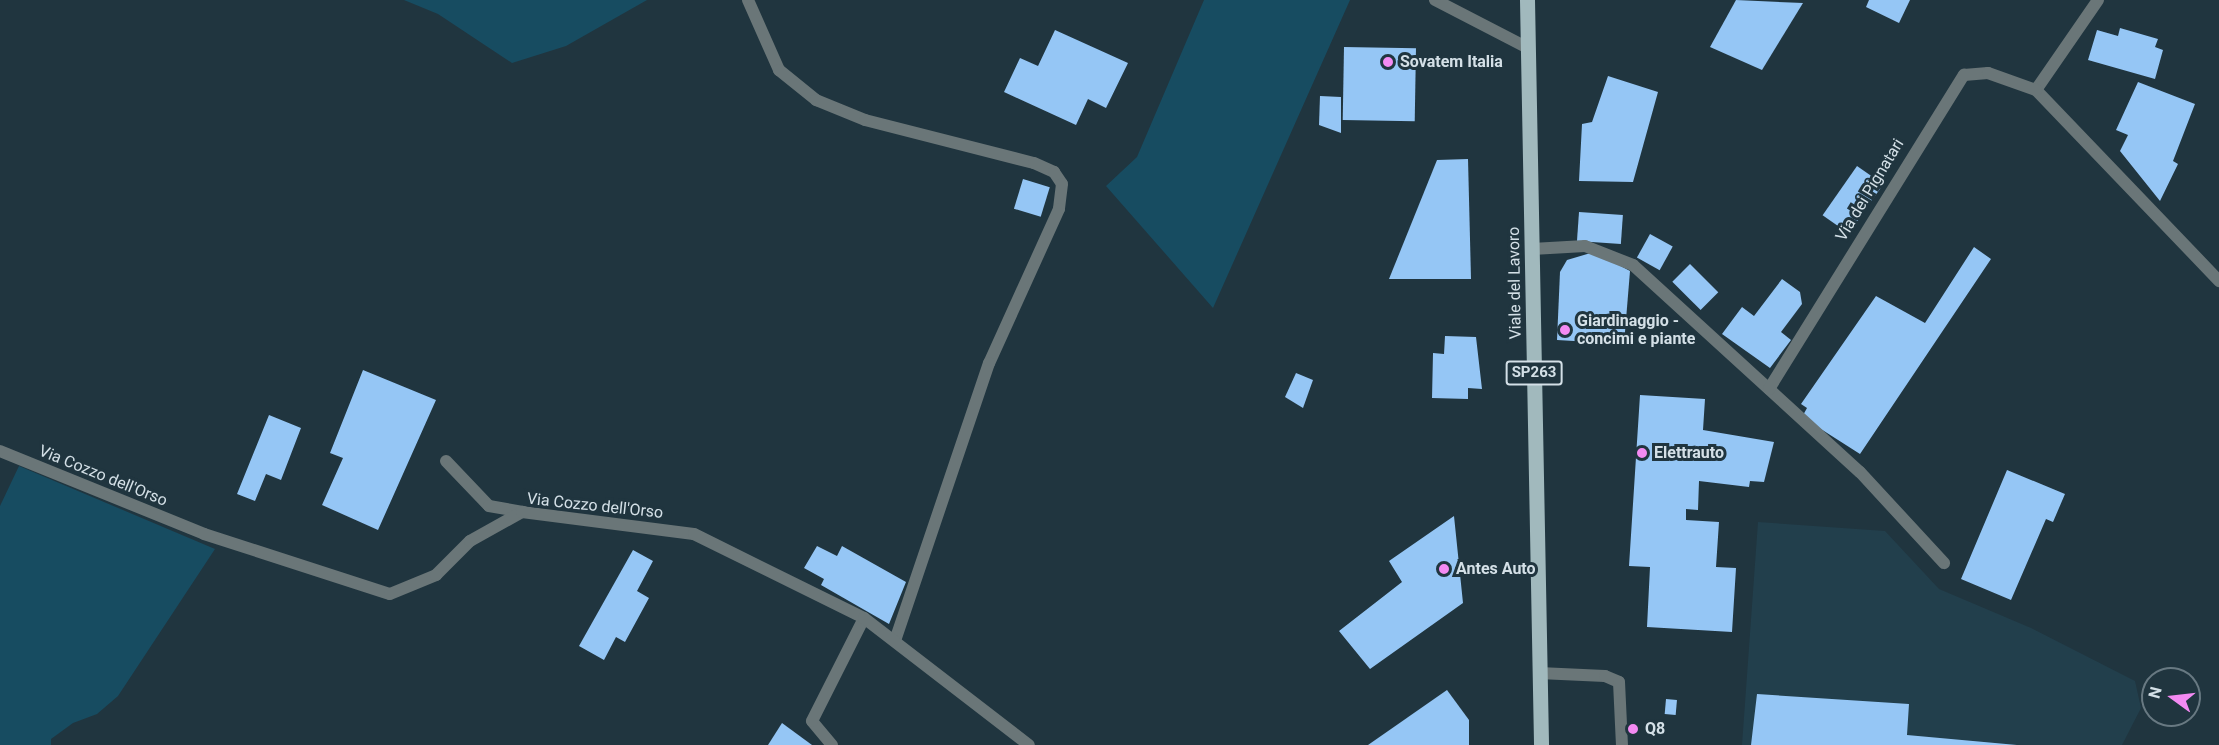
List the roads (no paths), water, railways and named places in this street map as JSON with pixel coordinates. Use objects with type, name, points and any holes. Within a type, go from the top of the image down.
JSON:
[{"type":"main road","name":"Viale del Lavoro","points":[[1527,0],[1541,745]]},
{"type":"street","points":[[748,0],[779,70],[816,100],[865,120],[1034,163],[1054,172],[1062,184],[1059,209],[989,363],[895,640]]},
{"type":"street","points":[[1435,0],[1528,48]]},
{"type":"street","points":[[2098,0],[2036,90],[2219,280]]},
{"type":"street","name":"Via dei Pignatari","points":[[1769,389],[1964,75],[1988,73],[2036,90]]},
{"type":"street","points":[[1532,249],[1585,246],[1633,265],[1860,472],[1944,563]]},
{"type":"street","name":"Via Cozzo dell'Orso","points":[[0,451],[204,534],[390,594],[436,575],[470,541],[522,512],[694,534],[864,618],[1021,735],[1029,745]]},
{"type":"street","points":[[446,461],[489,506],[522,512]]},
{"type":"street","points":[[832,745],[812,721],[864,618]]},
{"type":"street","points":[[1539,673],[1605,676],[1619,682],[1622,745]]},
{"type":"street","points":[[1013,745],[1021,735]]},
{"type":"place","name":"Sovatem Italia","points":[[1388,62]]},
{"type":"place","name":"Giardinaggio - concimi e piante","points":[[1565,330]]},
{"type":"place","name":"Elettrauto","points":[[1642,453]]},
{"type":"place","name":"Antes Auto","points":[[1444,569]]},
{"type":"place","name":"Q8","points":[[1633,729]]}]
